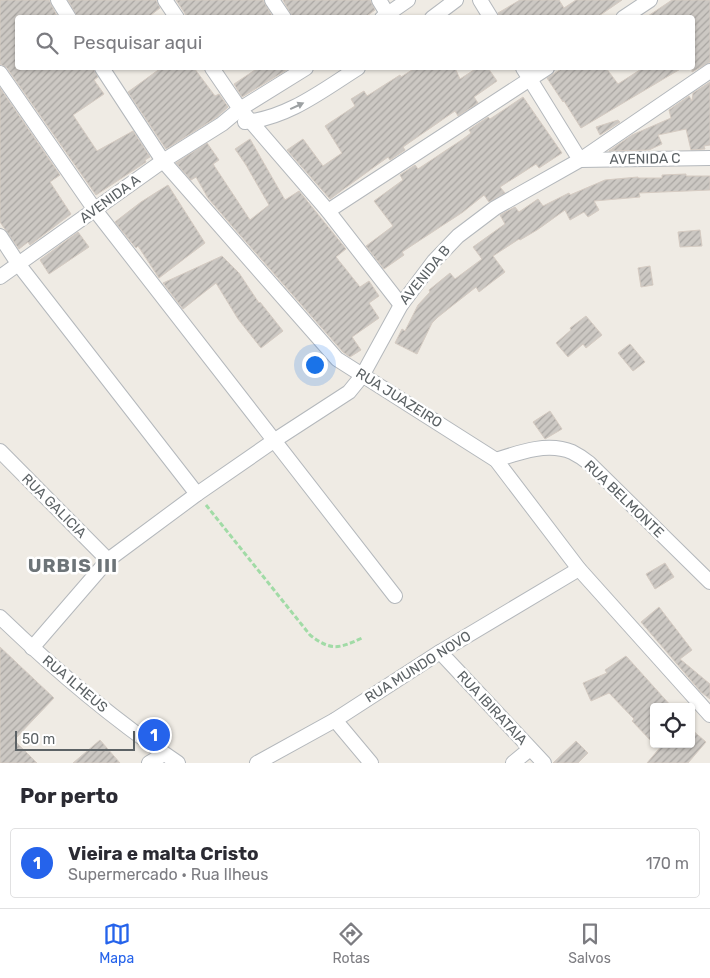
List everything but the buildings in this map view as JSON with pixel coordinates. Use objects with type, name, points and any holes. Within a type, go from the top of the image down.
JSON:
[{"type":"street","points":[[58,0],[68,15]]},
{"type":"street","points":[[165,0],[175,15]]},
{"type":"street","points":[[272,0],[282,15]]},
{"type":"street","points":[[379,0],[386,15]]},
{"type":"street","points":[[388,15],[408,0]]},
{"type":"street","points":[[436,15],[456,0]]},
{"type":"street","points":[[480,0],[489,15]]},
{"type":"street","points":[[628,15],[650,0]]},
{"type":"street","name":"RUA JUAZEIRO","points":[[103,70],[163,161],[337,359],[496,460],[579,569],[710,715]]},
{"type":"street","points":[[213,70],[240,109],[328,210],[401,305]]},
{"type":"street","name":"AVENIDA A","points":[[0,277],[163,161],[222,124],[240,109],[303,70]]},
{"type":"street","name":"AVENIDA A","points":[[222,124],[265,119],[307,101],[355,70]]},
{"type":"street","name":"AVENIDA B","points":[[32,648],[108,560],[197,494],[349,392],[362,376],[401,305],[434,260],[458,236],[495,208],[580,160],[710,71]]},
{"type":"street","points":[[0,73],[95,210],[395,596]]},
{"type":"street","points":[[328,210],[527,73],[580,160]]},
{"type":"street","name":"AVENIDA C","points":[[580,160],[710,158]]},
{"type":"street","points":[[0,236],[19,264],[197,494]]},
{"type":"street","name":"RUA BELMONTE","points":[[496,460],[530,448],[557,449],[572,452],[589,463],[710,582]]},
{"type":"street","name":"RUA GALICIA","points":[[0,451],[108,560]]},
{"type":"street","name":"RUA MUNDO NOVO","points":[[257,763],[335,720],[440,652],[579,569]]},
{"type":"street","name":"RUA ILHEUS","points":[[0,618],[32,648],[116,719],[178,763]]},
{"type":"street","name":"RUA IBIRATAIA","points":[[440,652],[544,763]]},
{"type":"street","points":[[335,720],[371,763]]},
{"type":"street","points":[[513,763],[530,749]]},
{"type":"street","points":[[149,763],[164,754]]},
{"type":"path","points":[[197,494],[310,635],[325,646],[345,646],[362,638]]},
{"type":"place","name":"Vieira e malta Cristo","points":[[154,735]]},
{"type":"district","name":"URBIS III","points":[[73,565]]}]
